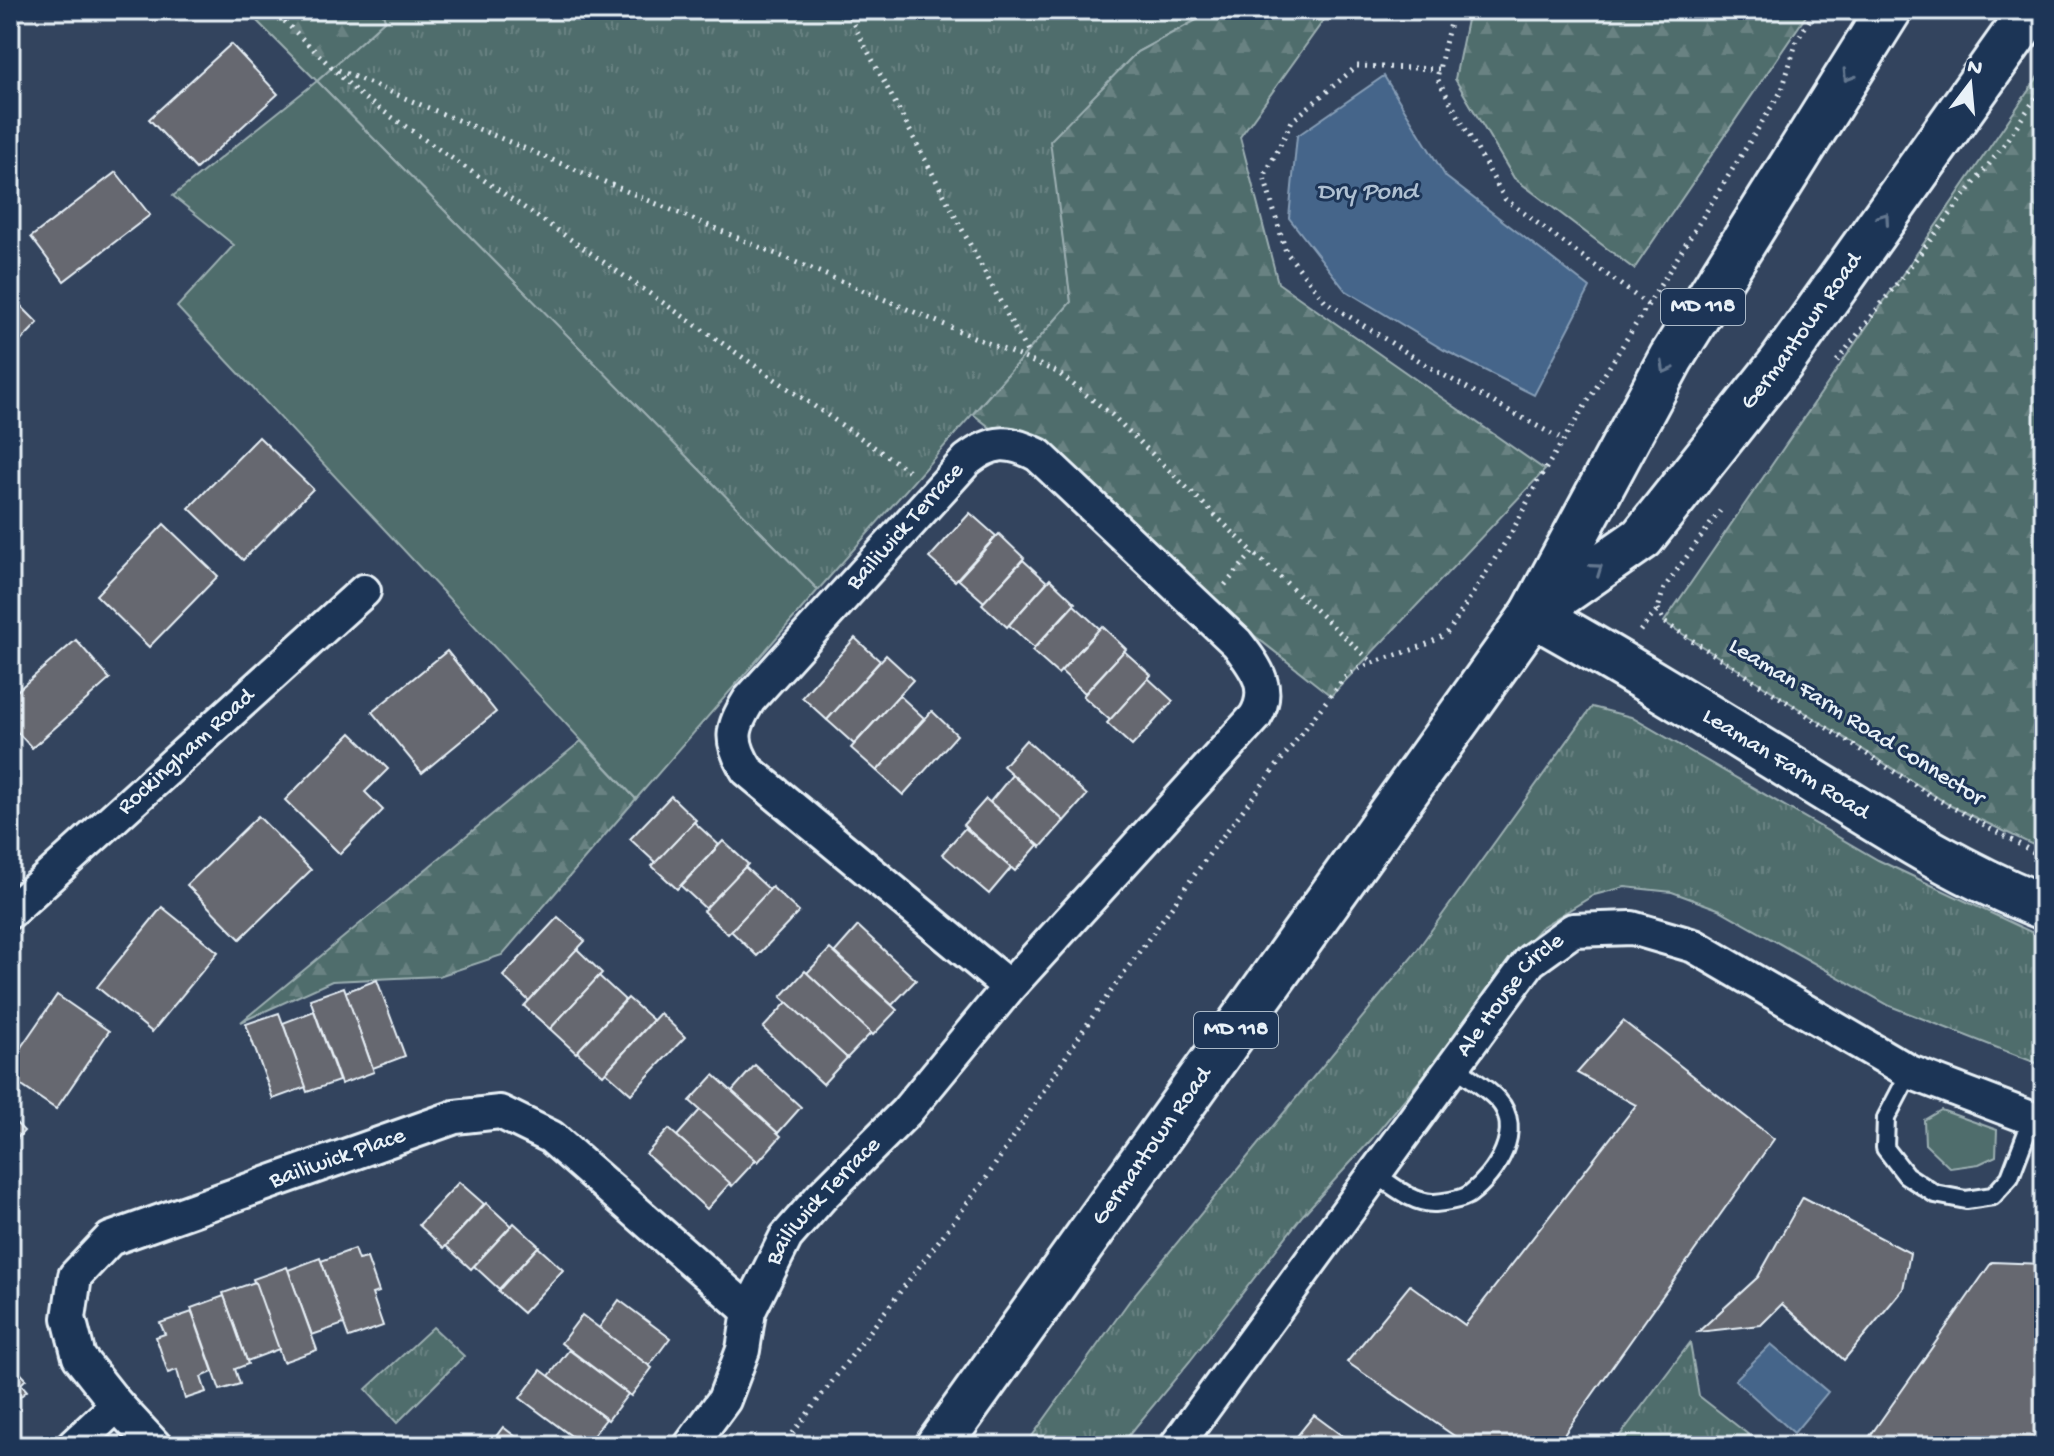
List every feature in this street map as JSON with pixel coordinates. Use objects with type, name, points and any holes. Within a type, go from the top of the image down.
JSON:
[{"type":"main road","name":"Germantown Road","points":[[950,1441],[1533,614],[1671,358],[1889,10]]},
{"type":"main road","name":"Germantown Road","points":[[1533,614],[1642,538],[1781,363],[2032,10]]},
{"type":"main road","name":"Leaman Farm Road","points":[[1533,614],[1616,660],[1933,855],[2044,907]]},
{"type":"street","name":"Bailiwick Terrace","points":[[690,1446],[724,1400],[743,1350],[749,1311],[786,1237],[822,1196],[906,1112],[1009,987],[1255,717],[1262,705],[1264,692],[1254,667],[1237,643],[1038,455],[1017,444],[996,444],[981,449],[967,460],[749,700],[738,718],[733,736],[737,753],[747,770],[1009,987]]},
{"type":"street","name":"Rockingham Road","points":[[10,912],[364,591]]},
{"type":"street","name":"Ale House Circle","points":[[1176,1446],[1530,961],[1573,930],[1632,928],[1694,946],[1910,1072],[2038,1121]]},
{"type":"street","name":"Bailiwick Place","points":[[155,1446],[79,1357],[69,1318],[75,1276],[110,1239],[455,1117],[500,1112],[551,1137],[749,1311]]},
{"type":"street","points":[[73,1446],[117,1405]]},
{"type":"lane","points":[[1375,1174],[1411,1197],[1432,1203],[1467,1196],[1492,1172],[1506,1151],[1508,1121],[1499,1100],[1454,1066]]},
{"type":"lane","points":[[1910,1072],[1886,1118],[1885,1148],[1906,1175],[1935,1194],[1966,1200],[1993,1196],[2010,1177],[2038,1121]]},
{"type":"path","points":[[273,10],[361,96],[938,491]]},
{"type":"path","points":[[846,10],[1027,352]]},
{"type":"path","points":[[1453,10],[1437,78],[1505,199],[1648,305]]},
{"type":"path","points":[[783,1446],[985,1180],[1086,1026],[1213,849],[1344,678],[1357,669],[1437,640],[1449,631],[1513,530],[1563,440],[1782,90],[1797,40],[1816,10]]},
{"type":"path","points":[[1439,69],[1357,66],[1292,121],[1264,177],[1286,252],[1326,302],[1436,371],[1563,440]]},
{"type":"path","points":[[331,67],[1057,372],[1112,415],[1373,663]]},
{"type":"path","points":[[1829,372],[2000,150],[2044,86]]},
{"type":"path","points":[[1616,660],[1658,609],[1664,588],[1721,510]]},
{"type":"path","points":[[1203,611],[1253,552]]},
{"type":"path","name":"Leaman Farm Road Connector","points":[[1658,609],[1664,622],[1930,795],[2044,858]]},
{"type":"green space","points":[[246,10],[382,10],[385,20],[317,81]]},
{"type":"green space","points":[[382,10],[1215,10],[1137,52],[1051,141],[1071,302],[818,590],[317,81],[385,20]]},
{"type":"green space","points":[[1215,10],[1331,10],[1240,137],[1278,283],[1545,470],[1331,696],[973,414],[1071,302],[1050,141],[1137,52]]},
{"type":"green space","points":[[1469,10],[1810,10],[1634,269],[1514,178],[1455,79]]},
{"type":"green space","points":[[2044,68],[2044,850],[1951,806],[1664,622]]},
{"type":"green space","points":[[317,81],[818,590],[636,799],[177,307],[234,245],[173,196]]},
{"type":"green space","points":[[1592,707],[1631,717],[1878,860],[2044,938],[2044,1066],[1890,1006],[1718,909],[1672,892],[1625,887],[1594,895],[1540,928],[1498,976],[1472,1017],[1371,1140],[1302,1216],[1120,1446],[1025,1446],[1130,1300],[1412,957]]},
{"type":"green space","points":[[581,741],[636,799],[502,955],[439,976],[332,981],[241,1022]]},
{"type":"green space","points":[[1941,1110],[1997,1130],[1996,1156],[1979,1164],[1950,1168],[1925,1144],[1924,1120]]},
{"type":"green space","points":[[433,1327],[464,1356],[397,1423],[366,1389]]},
{"type":"green space","points":[[1690,1343],[1699,1396],[1763,1446],[1612,1446]]},
{"type":"water","name":"Dry Pond","points":[[1384,76],[1446,177],[1590,288],[1534,395],[1444,350],[1345,290],[1289,218],[1297,136]]},
{"type":"water","points":[[1771,1344],[1828,1392],[1794,1433],[1735,1380]]},
{"type":"building","points":[[231,44],[278,94],[196,169],[149,119]]},
{"type":"building","points":[[116,172],[150,215],[64,281],[31,237]]},
{"type":"building","points":[[10,295],[38,323],[10,352]]},
{"type":"building","points":[[259,437],[313,489],[243,560],[189,508]]},
{"type":"building","points":[[970,513],[996,536],[955,581],[929,558]]},
{"type":"building","points":[[164,524],[218,576],[149,647],[96,595]]},
{"type":"building","points":[[999,534],[1024,558],[984,602],[958,579]]},
{"type":"building","points":[[1023,560],[1047,582],[1007,627],[982,604]]},
{"type":"building","points":[[1050,579],[1075,603],[1034,648],[1009,625]]},
{"type":"building","points":[[1074,605],[1100,629],[1058,674],[1032,651]]},
{"type":"building","points":[[1102,626],[1126,649],[1085,693],[1061,671]]},
{"type":"building","points":[[855,638],[880,661],[827,720],[802,697]]},
{"type":"building","points":[[76,640],[110,679],[32,748],[10,724],[10,697]]},
{"type":"building","points":[[447,651],[496,712],[422,773],[372,712]]},
{"type":"building","points":[[1124,651],[1151,675],[1110,720],[1083,696]]},
{"type":"building","points":[[886,655],[913,680],[854,744],[827,720]]},
{"type":"building","points":[[1148,678],[1173,701],[1132,746],[1107,723]]},
{"type":"building","points":[[899,695],[924,718],[877,771],[851,748]]},
{"type":"building","points":[[932,711],[957,735],[903,795],[877,771]]},
{"type":"building","points":[[351,733],[388,769],[365,792],[383,810],[340,854],[285,800]]},
{"type":"building","points":[[1026,740],[1087,795],[1064,821],[1003,766]]},
{"type":"building","points":[[1012,775],[1064,821],[1041,847],[990,802]]},
{"type":"building","points":[[671,796],[696,820],[656,863],[630,839]]},
{"type":"building","points":[[986,799],[1038,845],[1015,871],[963,825]]},
{"type":"building","points":[[258,816],[311,870],[240,939],[187,885]]},
{"type":"building","points":[[694,822],[719,845],[677,889],[652,866]]},
{"type":"building","points":[[965,828],[1011,868],[989,894],[942,854]]},
{"type":"building","points":[[723,841],[748,864],[706,909],[681,886]]},
{"type":"building","points":[[745,867],[770,890],[728,934],[703,911]]},
{"type":"building","points":[[772,887],[799,912],[757,956],[731,931]]},
{"type":"building","points":[[162,907],[218,952],[152,1032],[97,987]]},
{"type":"building","points":[[558,917],[585,941],[529,1001],[503,976]]},
{"type":"building","points":[[858,926],[916,980],[892,1005],[835,952]]},
{"type":"building","points":[[577,949],[602,973],[550,1029],[524,1006]]},
{"type":"building","points":[[830,949],[897,1010],[873,1035],[807,973]]},
{"type":"building","points":[[805,971],[871,1033],[847,1058],[781,997]]},
{"type":"building","points":[[599,976],[625,1000],[576,1053],[550,1029]]},
{"type":"building","points":[[377,980],[405,1056],[373,1068],[345,992]]},
{"type":"building","points":[[344,987],[374,1072],[341,1084],[310,999]]},
{"type":"building","points":[[57,995],[109,1031],[56,1109],[10,1078],[10,1063]]},
{"type":"building","points":[[628,998],[653,1020],[603,1075],[577,1052]]},
{"type":"building","points":[[787,1002],[847,1058],[823,1084],[763,1028]]},
{"type":"building","points":[[314,1011],[339,1081],[307,1092],[283,1023]]},
{"type":"building","points":[[279,1013],[306,1087],[273,1099],[246,1024]]},
{"type":"building","points":[[660,1013],[685,1037],[631,1094],[606,1072]]},
{"type":"building","points":[[1623,1021],[1774,1139],[1556,1446],[1469,1446],[1347,1362],[1410,1285],[1465,1325],[1636,1105],[1577,1073]]},
{"type":"building","points":[[755,1065],[801,1107],[778,1133],[732,1091]]},
{"type":"building","points":[[714,1075],[781,1136],[758,1162],[690,1101]]},
{"type":"building","points":[[700,1110],[756,1160],[732,1186],[677,1136]]},
{"type":"building","points":[[10,1117],[24,1131],[10,1146]]},
{"type":"building","points":[[669,1129],[730,1183],[707,1209],[646,1154]]},
{"type":"building","points":[[459,1182],[484,1204],[444,1248],[419,1225]]},
{"type":"building","points":[[1803,1197],[1910,1253],[1903,1289],[1844,1360],[1782,1304],[1761,1325],[1698,1332],[1758,1277]]},
{"type":"building","points":[[486,1203],[511,1226],[471,1269],[446,1246]]},
{"type":"building","points":[[514,1223],[539,1246],[499,1289],[474,1266]]},
{"type":"building","points":[[538,1247],[563,1270],[523,1313],[498,1291]]},
{"type":"building","points":[[354,1249],[358,1260],[367,1258],[379,1292],[372,1294],[383,1326],[349,1338],[321,1261]]},
{"type":"building","points":[[320,1258],[344,1324],[312,1335],[288,1270]]},
{"type":"building","points":[[1992,1262],[2044,1264],[2044,1446],[1863,1446]]},
{"type":"building","points":[[287,1267],[317,1350],[283,1362],[253,1279]]},
{"type":"building","points":[[255,1282],[279,1349],[247,1361],[223,1293]]},
{"type":"building","points":[[224,1296],[248,1364],[235,1369],[240,1384],[220,1390],[191,1308]]},
{"type":"building","points":[[619,1300],[670,1338],[649,1366],[599,1328]]},
{"type":"building","points":[[192,1312],[213,1372],[201,1377],[206,1392],[185,1399],[177,1370],[168,1373],[156,1337],[165,1334],[160,1323]]},
{"type":"building","points":[[582,1315],[652,1368],[631,1396],[561,1343]]},
{"type":"building","points":[[569,1350],[628,1394],[608,1420],[549,1376]]},
{"type":"building","points":[[10,1362],[26,1379],[21,1384],[27,1391],[10,1405]]},
{"type":"building","points":[[541,1370],[606,1419],[585,1446],[520,1398]]},
{"type":"building","points":[[1314,1415],[1356,1446],[1289,1446]]},
{"type":"building","points":[[503,1427],[528,1446],[489,1446]]}]
